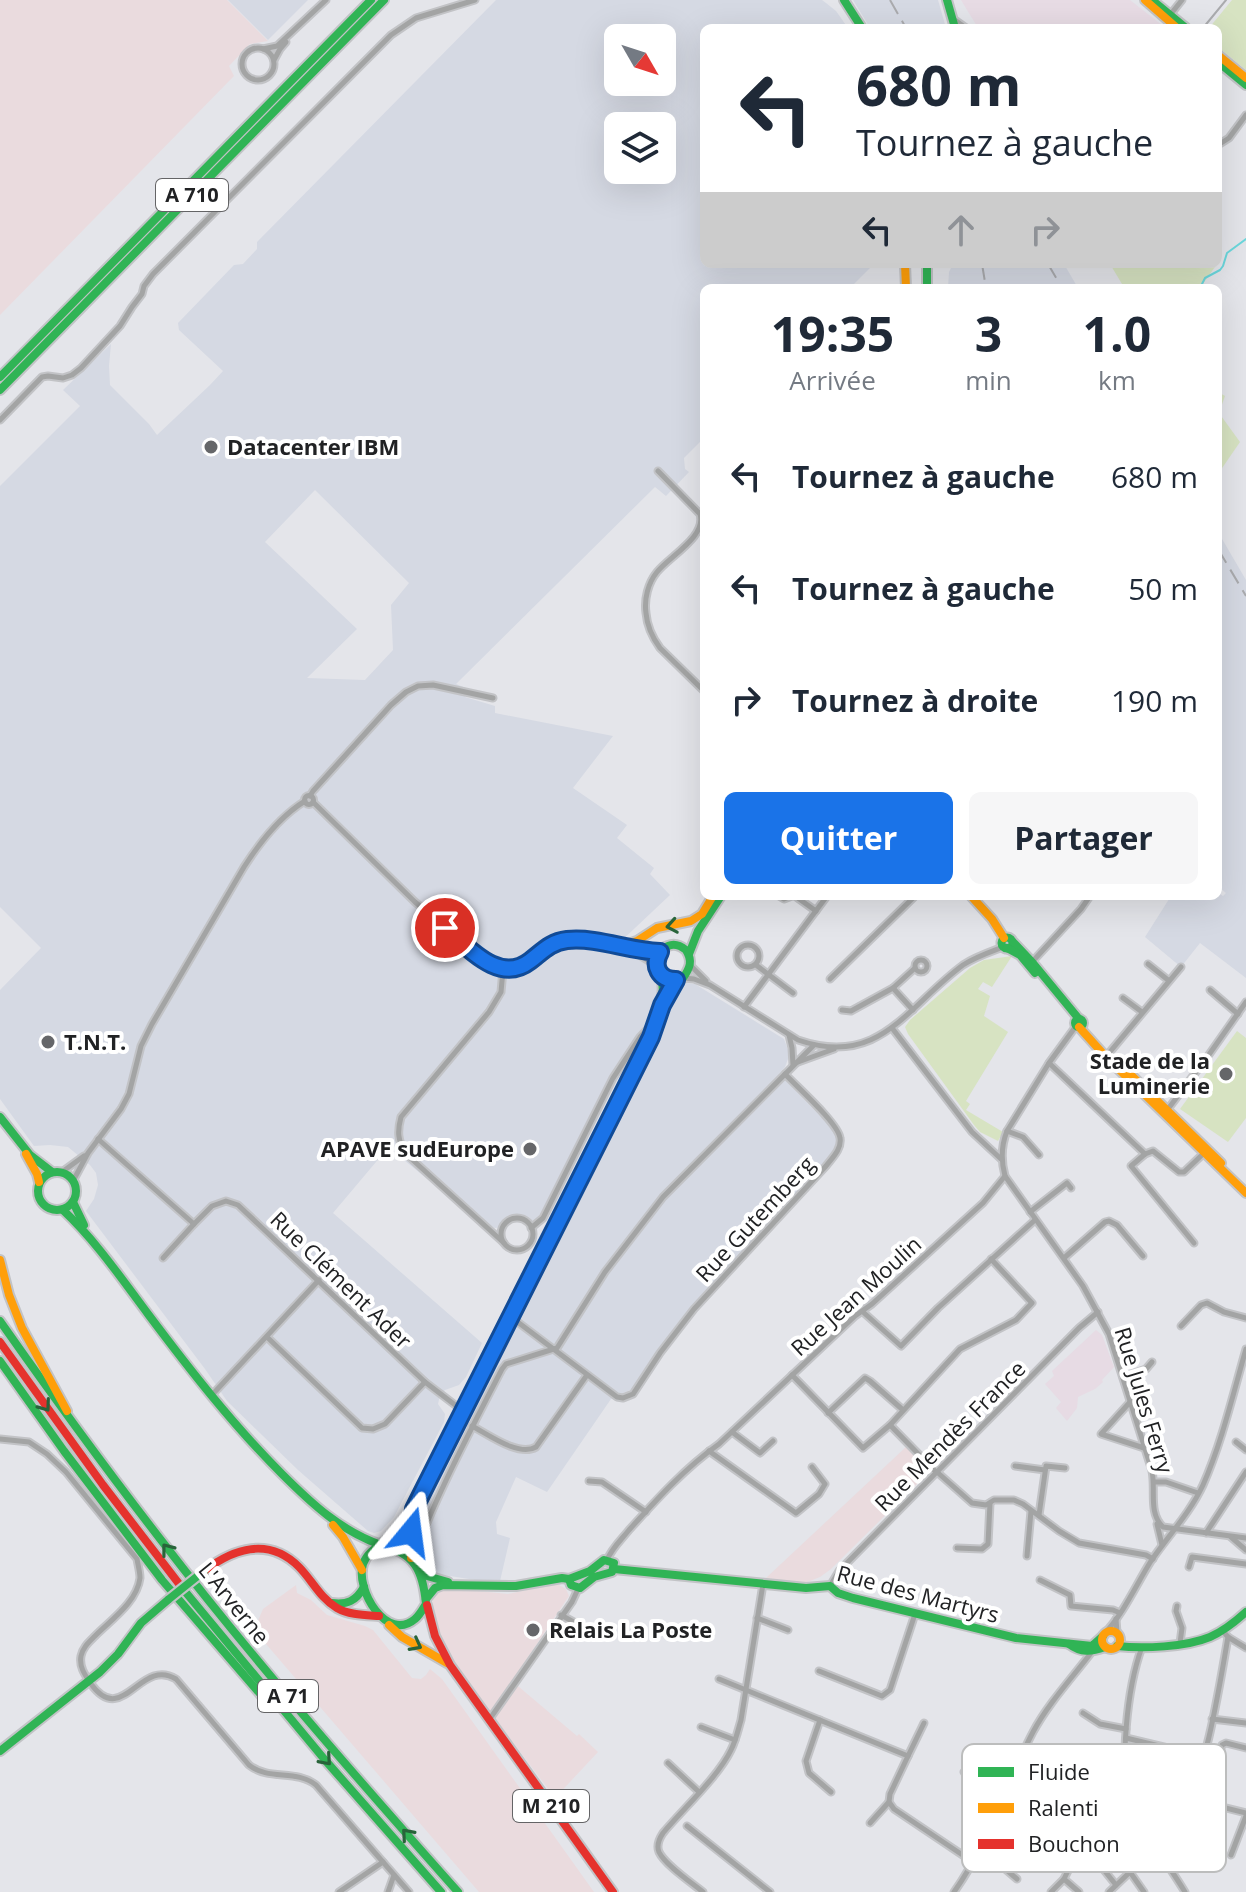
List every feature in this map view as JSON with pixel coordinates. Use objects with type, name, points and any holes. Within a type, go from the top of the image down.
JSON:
[{"type":"main road","name":"A 710","points":[[0,377],[371,0]]},
{"type":"main road","name":"A 710","points":[[0,390],[384,0]]},
{"type":"main road","points":[[844,0],[859,24]]},
{"type":"main road","points":[[947,0],[953,23]]},
{"type":"main road","points":[[1145,0],[1172,24]]},
{"type":"main road","points":[[1152,0],[1181,24]]},
{"type":"main road","points":[[1222,59],[1246,81]]},
{"type":"main road","points":[[1222,65],[1246,81]]},
{"type":"main road","points":[[626,947],[657,928],[691,921],[702,914],[711,900]]},
{"type":"main road","points":[[689,955],[700,927],[718,900]]},
{"type":"main road","points":[[975,900],[992,919],[1007,944],[1020,955],[1106,1057],[1246,1190]]},
{"type":"main road","points":[[677,945],[700,927]]},
{"type":"main road","points":[[1007,944],[1032,962],[1078,1024],[1168,1109],[1246,1190]]},
{"type":"main road","points":[[362,1570],[372,1551],[393,1534],[414,1509],[651,1037],[662,1005],[691,966],[686,950],[677,945],[671,945],[657,956],[656,966],[663,991],[662,1005]]},
{"type":"main road","points":[[661,975],[670,980],[680,979]]},
{"type":"main road","points":[[0,1117],[44,1168],[73,1181],[76,1191],[73,1202],[63,1210],[44,1207],[37,1196],[37,1174],[19,1141]]},
{"type":"main road","points":[[39,1183],[47,1174],[57,1172]]},
{"type":"main road","points":[[73,1202],[93,1241]]},
{"type":"main road","points":[[63,1210],[93,1241],[211,1396],[343,1537],[362,1570],[364,1586],[373,1606],[382,1618]]},
{"type":"main road","points":[[0,1260],[20,1324],[32,1350],[61,1396],[71,1422]]},
{"type":"main road","name":"L'Arverne","points":[[0,1321],[71,1422],[216,1610],[458,1892]]},
{"type":"main road","name":"L'Arverne","points":[[0,1342],[121,1509],[209,1621],[441,1892]]},
{"type":"main road","points":[[0,1361],[181,1604],[262,1696],[275,1701]]},
{"type":"main road","points":[[414,1509],[412,1558],[426,1602]]},
{"type":"main road","points":[[324,1514],[347,1532],[399,1549],[412,1558]]},
{"type":"main road","points":[[0,1751],[109,1664],[141,1623],[169,1599],[221,1558],[238,1550],[267,1550],[283,1555],[339,1609],[400,1625],[420,1615],[435,1588],[458,1584]]},
{"type":"main road","points":[[418,1570],[427,1576],[458,1584],[492,1587],[569,1579],[590,1571],[604,1560],[614,1563],[614,1569],[609,1573],[594,1577],[578,1589],[571,1585],[569,1579]]},
{"type":"main road","name":"Rue des Martyrs","points":[[614,1569],[806,1588],[830,1586],[838,1593],[915,1614],[1016,1638],[1080,1648]]},
{"type":"main road","points":[[330,1603],[350,1603],[364,1586]]},
{"type":"main road","name":"M 210","points":[[426,1602],[435,1636],[450,1665],[613,1892]]},
{"type":"main road","points":[[1080,1648],[1092,1646],[1111,1631],[1130,1647],[1206,1639],[1225,1634],[1246,1612]]},
{"type":"main road","name":"M 210","points":[[382,1618],[402,1637],[450,1665]]},
{"type":"main road","points":[[1104,1635],[1102,1640],[1105,1647]]},
{"type":"main road","points":[[1080,1648],[1091,1653],[1105,1647],[1111,1649],[1118,1640]]},
{"type":"street","points":[[296,29],[280,49],[273,69],[264,79],[255,80],[247,75],[243,67],[246,54],[253,49],[277,46],[326,0]]},
{"type":"street","points":[[0,420],[42,377],[63,378],[81,368],[120,326],[153,274],[391,35],[416,18],[475,0]]},
{"type":"street","points":[[1170,15],[1182,0]]},
{"type":"street","points":[[262,49],[270,53],[274,60]]},
{"type":"street","points":[[1222,142],[1246,115]]},
{"type":"street","points":[[658,471],[700,514]]},
{"type":"street","points":[[700,527],[695,536],[653,577],[646,600],[648,624],[655,641],[700,687]]},
{"type":"street","points":[[312,799],[391,705],[406,692],[418,686],[433,685],[493,698]]},
{"type":"street","points":[[73,1181],[88,1153],[121,1109],[129,1094],[141,1046],[152,1024],[244,867],[261,842],[306,797],[312,799],[424,910],[489,963],[503,970],[517,969],[547,946],[565,940],[591,940],[660,952]]},
{"type":"street","points":[[800,900],[816,911]]},
{"type":"street","points":[[744,1007],[824,900]]},
{"type":"street","points":[[830,979],[911,900]]},
{"type":"street","points":[[1032,962],[1087,900]]},
{"type":"street","points":[[691,966],[710,985],[788,1034],[814,1045],[838,1047],[859,1045],[878,1037],[963,966],[1007,944]]},
{"type":"street","points":[[747,945],[757,949],[760,959],[756,965],[750,968],[741,965],[737,957],[741,948],[747,945]]},
{"type":"street","points":[[626,947],[656,966]]},
{"type":"street","points":[[1148,964],[1168,980]]},
{"type":"street","points":[[756,965],[793,993]]},
{"type":"street","points":[[1109,1053],[1181,967]]},
{"type":"street","points":[[842,1010],[851,1011],[893,988],[915,968]]},
{"type":"street","points":[[503,970],[501,992],[489,1012],[401,1117],[398,1139],[405,1153],[504,1243],[512,1249],[523,1249],[531,1242],[531,1228],[517,1219],[509,1221],[501,1234],[504,1243]]},
{"type":"street","points":[[680,979],[694,979],[710,985]]},
{"type":"street","points":[[893,988],[913,1010]]},
{"type":"street","points":[[1210,990],[1238,1014]]},
{"type":"street","points":[[1123,998],[1142,1012]]},
{"type":"street","points":[[1168,1109],[1246,1002]]},
{"type":"street","points":[[531,1228],[543,1218],[620,1066],[640,1037],[656,1021]]},
{"type":"street","points":[[1005,1176],[1002,1159],[1007,1131],[1049,1063],[1078,1024]]},
{"type":"street","points":[[892,1028],[972,1132],[1002,1159]]},
{"type":"street","points":[[788,1034],[795,1064]]},
{"type":"street","points":[[412,1558],[472,1426],[506,1364],[557,1348],[605,1272],[663,1197],[814,1045]]},
{"type":"street","points":[[795,1064],[838,1047]]},
{"type":"street","points":[[1049,1063],[1145,1154]]},
{"type":"street","name":"Rue Gutemberg","points":[[587,1375],[617,1397],[628,1397],[638,1388],[694,1309],[839,1149],[841,1140],[836,1128],[785,1074]]},
{"type":"street","points":[[1007,1131],[1023,1137],[1039,1155]]},
{"type":"street","points":[[98,1139],[194,1224]]},
{"type":"street","points":[[1194,1243],[1131,1166],[1153,1151],[1179,1172],[1184,1172],[1204,1153]]},
{"type":"street","points":[[57,1172],[88,1153]]},
{"type":"street","name":"Rue Jules Ferry","points":[[1005,1176],[1064,1258],[1109,1334],[1154,1482],[1154,1512],[1162,1546]]},
{"type":"street","name":"Rue Jean Moulin","points":[[607,1560],[666,1489],[983,1203],[1005,1176]]},
{"type":"street","points":[[1030,1212],[1067,1183],[1071,1188]]},
{"type":"street","name":"Rue Clément Ader","points":[[163,1258],[212,1206],[226,1201],[238,1205],[425,1382],[463,1411]]},
{"type":"street","points":[[863,1311],[901,1346],[1035,1220]]},
{"type":"street","points":[[1064,1258],[1109,1221],[1117,1225],[1143,1256]]},
{"type":"street","points":[[484,1225],[503,1227]]},
{"type":"street","points":[[792,1375],[863,1448],[890,1425],[960,1349],[1016,1320],[1032,1303],[991,1259]]},
{"type":"street","points":[[211,1396],[319,1280]]},
{"type":"street","points":[[1181,1326],[1201,1305],[1207,1303],[1246,1318]]},
{"type":"street","name":"Rue Mendès France","points":[[830,1586],[841,1569],[1098,1312]]},
{"type":"street","points":[[472,1426],[519,1451],[529,1451],[536,1447],[587,1375],[510,1317]]},
{"type":"street","points":[[267,1337],[362,1428],[373,1429],[385,1424],[425,1382]]},
{"type":"street","points":[[1104,1635],[1198,1493],[1222,1432],[1246,1349]]},
{"type":"street","points":[[1123,1377],[1146,1369],[1152,1362]]},
{"type":"street","points":[[1240,1369],[1246,1374]]},
{"type":"street","points":[[828,1413],[865,1378],[903,1410]]},
{"type":"street","points":[[1131,1401],[1101,1434],[1145,1448]]},
{"type":"street","points":[[890,1425],[972,1503],[986,1505],[994,1500],[1014,1500],[1079,1543],[1146,1555],[1153,1559]]},
{"type":"street","points":[[732,1432],[760,1453],[773,1441]]},
{"type":"street","points":[[0,1439],[29,1442],[47,1454],[66,1472],[137,1559],[140,1576],[135,1593],[84,1648],[81,1667],[98,1693],[109,1699],[121,1698],[152,1676],[161,1673],[176,1679],[249,1765],[262,1772],[296,1775],[311,1781],[409,1892]]},
{"type":"street","points":[[1236,1442],[1246,1450]]},
{"type":"street","points":[[709,1451],[796,1513],[819,1494],[825,1484],[812,1467]]},
{"type":"street","points":[[1015,1466],[1045,1470]]},
{"type":"street","points":[[1039,1516],[1046,1466],[1065,1468]]},
{"type":"street","points":[[1206,1533],[1246,1472]]},
{"type":"street","points":[[589,1481],[602,1482],[646,1512]]},
{"type":"street","points":[[1154,1482],[1166,1482],[1198,1493]]},
{"type":"street","points":[[957,1548],[982,1549],[988,1544],[990,1502]]},
{"type":"street","points":[[1027,1556],[1031,1510]]},
{"type":"street","points":[[1156,1519],[1163,1527],[1246,1538]]},
{"type":"street","points":[[393,1534],[428,1520]]},
{"type":"street","points":[[1230,1536],[1246,1550]]},
{"type":"street","points":[[1189,1567],[1192,1557],[1246,1564]]},
{"type":"street","points":[[1040,1580],[1070,1595],[1071,1606],[1113,1610],[1118,1616],[1118,1640]]},
{"type":"street","points":[[703,1892],[661,1855],[659,1841],[718,1770],[735,1740],[763,1583]]},
{"type":"street","points":[[489,1720],[578,1589]]},
{"type":"street","points":[[1177,1606],[1182,1628],[1180,1643]]},
{"type":"street","points":[[819,1671],[882,1696],[890,1690],[915,1614]]},
{"type":"street","points":[[561,1615],[588,1630]]},
{"type":"street","points":[[757,1618],[788,1630]]},
{"type":"street","points":[[1206,1744],[1225,1634],[1246,1648]]},
{"type":"street","points":[[1126,1744],[1137,1662],[1142,1647]]},
{"type":"street","points":[[1077,1671],[1080,1648]]},
{"type":"street","points":[[1028,1744],[1039,1722],[1091,1653]]},
{"type":"street","points":[[719,1679],[908,1756]]},
{"type":"street","points":[[1083,1713],[1100,1724],[1126,1729]]},
{"type":"street","points":[[1212,1719],[1246,1723]]},
{"type":"street","points":[[820,1720],[806,1761],[809,1773],[831,1792]]},
{"type":"street","points":[[870,1823],[889,1802],[924,1723]]},
{"type":"street","points":[[701,1727],[735,1740]]},
{"type":"street","points":[[1126,1738],[1150,1744]]},
{"type":"street","points":[[1224,1744],[1246,1748]]},
{"type":"street","points":[[668,1763],[699,1792]]},
{"type":"street","points":[[889,1802],[894,1809],[962,1855]]},
{"type":"street","points":[[1226,1808],[1246,1813],[1231,1855]]},
{"type":"street","points":[[687,1826],[770,1892]]},
{"type":"street","points":[[339,1892],[383,1862]]},
{"type":"street","points":[[954,1892],[967,1872]]},
{"type":"street","points":[[1009,1872],[1017,1879]]},
{"type":"street","points":[[1051,1892],[1067,1872]]},
{"type":"street","points":[[1106,1872],[1116,1885]]},
{"type":"street","points":[[1109,1892],[1130,1872],[1144,1892]]},
{"type":"street","points":[[1172,1872],[1185,1892]]},
{"type":"street","points":[[388,1892],[394,1875]]},
{"type":"street","points":[[1064,1879],[1079,1892]]},
{"type":"shaded area","points":[[0,0],[227,0],[268,41],[250,44],[229,66],[234,76],[0,315]]},
{"type":"shaded area","points":[[228,0],[308,0],[268,40]]},
{"type":"shaded area","points":[[496,0],[822,0],[836,11],[845,24],[700,24],[700,268],[870,268],[854,284],[700,284],[700,442],[684,458],[685,469],[689,472],[666,496],[655,487],[456,684],[466,688],[465,697],[495,706],[495,713],[613,736],[573,788],[627,825],[617,838],[654,868],[650,874],[670,895],[618,944],[656,966],[663,983],[656,1021],[620,1066],[543,1218],[531,1228],[517,1219],[503,1227],[484,1225],[399,1156],[392,1143],[333,1213],[482,1343],[466,1377],[459,1385],[440,1395],[438,1404],[445,1414],[444,1422],[394,1517],[381,1531],[374,1533],[298,1470],[227,1401],[86,1211],[98,1185],[96,1173],[90,1165],[68,1147],[34,1146],[0,1099],[0,990],[41,948],[0,907],[0,486],[80,406],[63,390],[111,344],[110,385],[157,435],[223,371],[179,330],[178,323],[234,265],[243,264],[257,249],[257,242]],"holes":[[[315,490],[409,583],[391,605],[393,650],[365,680],[307,678],[357,629],[265,542]]]},
{"type":"shaded area","points":[[853,0],[938,0],[945,24],[868,24]]},
{"type":"shaded area","points":[[961,0],[1130,0],[1161,24],[976,24]]},
{"type":"shaded area","points":[[951,268],[1066,268],[1076,284],[948,284]]},
{"type":"shaded area","points":[[1222,539],[1246,580],[1246,978],[1200,943],[1181,967],[1145,937],[1168,900],[1222,900],[1226,893],[1222,890]]},
{"type":"shaded area","points":[[686,983],[695,984],[784,1039],[788,1059],[779,1074],[836,1134],[834,1152],[678,1323],[632,1389],[611,1399],[547,1492],[516,1477],[496,1522],[497,1534],[510,1538],[500,1581],[431,1573],[417,1556],[414,1528]]},
{"type":"shaded area","points":[[1096,1330],[1102,1335],[1114,1367],[1095,1389],[1078,1397],[1077,1408],[1067,1421],[1056,1408],[1061,1402],[1045,1384],[1054,1376],[1052,1371]]},
{"type":"shaded area","points":[[906,1447],[929,1472],[831,1569],[805,1583],[766,1578]]},
{"type":"shaded area","points":[[296,1585],[297,1593],[311,1600],[327,1615],[373,1630],[412,1678],[421,1679],[430,1669],[442,1679],[594,1892],[479,1892],[254,1630],[263,1609]]},
{"type":"shaded area","points":[[550,1585],[566,1589],[569,1596],[512,1681],[598,1752],[555,1798],[451,1660],[436,1630],[432,1602],[436,1592],[448,1588],[508,1594]]},
{"type":"green space","points":[[1232,0],[1246,0],[1246,70],[1222,50],[1222,24],[1212,24]]},
{"type":"green space","points":[[1112,268],[1214,268],[1203,284],[1122,284]]},
{"type":"green space","points":[[1222,417],[1240,442],[1222,468]]},
{"type":"green space","points":[[1012,956],[992,987],[983,982],[978,989],[990,996],[984,1016],[1008,1032],[966,1101],[970,1104],[966,1110],[1003,1132],[998,1141],[980,1132],[974,1125],[905,1027],[970,968],[984,960]]},
{"type":"green space","name":"Stade de la Luminerie","points":[[1237,1031],[1246,1038],[1246,1118],[1228,1142],[1180,1109]]},
{"type":"waterway","points":[[1222,267],[1227,253],[1246,239]]},
{"type":"waterway","points":[[1202,284],[1205,278],[1222,268]]},
{"type":"tram line","points":[[1206,24],[1226,0]]},
{"type":"railway","points":[[890,0],[904,24]]},
{"type":"railway","points":[[983,268],[985,284]]},
{"type":"railway","points":[[1050,268],[1060,284]]},
{"type":"railway","points":[[1222,556],[1246,596]]},
{"type":"traffic: fast","points":[[0,377],[371,0]]},
{"type":"traffic: fast","points":[[0,390],[384,0]]},
{"type":"traffic: fast","points":[[844,0],[859,24]]},
{"type":"traffic: fast","points":[[947,0],[954,24]]},
{"type":"traffic: fast","points":[[1152,0],[1181,24]]},
{"type":"traffic: fast","points":[[1222,65],[1246,85]]},
{"type":"traffic: fast","points":[[927,268],[927,284]]},
{"type":"traffic: fast","points":[[689,954],[698,931],[718,900]]},
{"type":"traffic: fast","points":[[1007,937],[1013,943],[1007,949],[1001,943],[1007,937]]},
{"type":"traffic: fast","points":[[1013,942],[1079,1019]]},
{"type":"traffic: fast","points":[[661,975],[670,980],[683,978],[690,964],[686,950],[673,945],[662,949],[657,956],[662,999]]},
{"type":"traffic: fast","points":[[1007,948],[1020,955],[1035,973]]},
{"type":"traffic: fast","points":[[381,1545],[409,1558],[422,1582],[426,1604],[416,1618],[404,1625],[384,1619],[369,1599],[362,1575],[365,1559],[372,1551],[397,1531],[414,1509],[651,1037],[662,1005],[676,980]]},
{"type":"traffic: fast","points":[[1079,1019],[1083,1023],[1079,1027],[1075,1023],[1079,1019]]},
{"type":"traffic: fast","points":[[0,1117],[30,1155],[52,1172]]},
{"type":"traffic: fast","points":[[57,1172],[71,1177],[76,1191],[71,1205],[57,1210],[43,1205],[38,1191],[43,1177],[57,1172]]},
{"type":"traffic: fast","points":[[73,1202],[84,1225]]},
{"type":"traffic: fast","points":[[63,1210],[97,1247],[229,1417],[264,1455],[328,1516],[381,1545]]},
{"type":"traffic: fast","points":[[0,1321],[140,1513],[233,1630],[306,1719],[458,1892]]},
{"type":"traffic: fast","points":[[0,1361],[162,1580],[262,1696],[272,1700]]},
{"type":"traffic: fast","points":[[604,1560],[614,1563],[612,1572],[594,1577],[580,1588],[571,1585],[569,1579],[590,1571],[604,1560]]},
{"type":"traffic: fast","points":[[614,1569],[806,1588],[830,1586],[838,1593],[853,1598],[1016,1638],[1092,1646],[1103,1636]]},
{"type":"traffic: fast","points":[[169,1599],[204,1571]]},
{"type":"traffic: fast","points":[[419,1571],[448,1582]]},
{"type":"traffic: fast","points":[[426,1599],[435,1588],[443,1585],[516,1586],[569,1579]]},
{"type":"traffic: fast","points":[[332,1603],[351,1601],[364,1587]]},
{"type":"traffic: fast","points":[[183,1589],[325,1760],[441,1892]]},
{"type":"traffic: fast","points":[[0,1751],[100,1672],[141,1623],[169,1599]]},
{"type":"traffic: fast","points":[[1117,1646],[1189,1643],[1225,1629],[1246,1612]]},
{"type":"traffic: fast","points":[[1069,1644],[1086,1651],[1105,1647]]},
{"type":"traffic: slow","points":[[1145,0],[1172,24]]},
{"type":"traffic: slow","points":[[1222,58],[1246,78]]},
{"type":"traffic: slow","points":[[905,268],[906,284]]},
{"type":"traffic: slow","points":[[623,946],[657,928],[691,921],[702,914],[711,900]]},
{"type":"traffic: slow","points":[[975,900],[1004,938]]},
{"type":"traffic: slow","points":[[1079,1027],[1246,1193]]},
{"type":"traffic: slow","points":[[1124,1068],[1221,1163]]},
{"type":"traffic: slow","points":[[26,1154],[39,1182]]},
{"type":"traffic: slow","points":[[0,1260],[22,1328],[67,1411]]},
{"type":"traffic: slow","points":[[411,1558],[414,1510]]},
{"type":"traffic: slow","points":[[333,1525],[362,1570]]},
{"type":"traffic: slow","points":[[389,1625],[402,1637],[447,1663]]},
{"type":"traffic: slow","points":[[1111,1631],[1120,1640],[1111,1649],[1102,1640],[1111,1631]]},
{"type":"traffic: jam","points":[[0,1342],[183,1589]]},
{"type":"traffic: jam","points":[[204,1571],[239,1552],[252,1549],[276,1552],[299,1567],[337,1608],[379,1616]]},
{"type":"traffic: jam","points":[[427,1605],[435,1636],[450,1665],[613,1892]]},
{"type":"place","name":"Datacenter IBM","points":[[211,447]]},
{"type":"place","name":"T.N.T.","points":[[48,1042]]},
{"type":"place","name":"Stade de la Luminerie","points":[[1226,1074]]},
{"type":"place","name":"APAVE sudEurope","points":[[530,1149]]},
{"type":"place","name":"Relais La Poste","points":[[533,1630]]},
{"type":"route","points":[[411,1532],[414,1509],[651,1037],[662,1005],[676,980],[665,979],[658,971],[656,961],[660,952],[591,940],[565,940],[547,946],[517,969],[503,970],[489,963],[445,928]]}]
